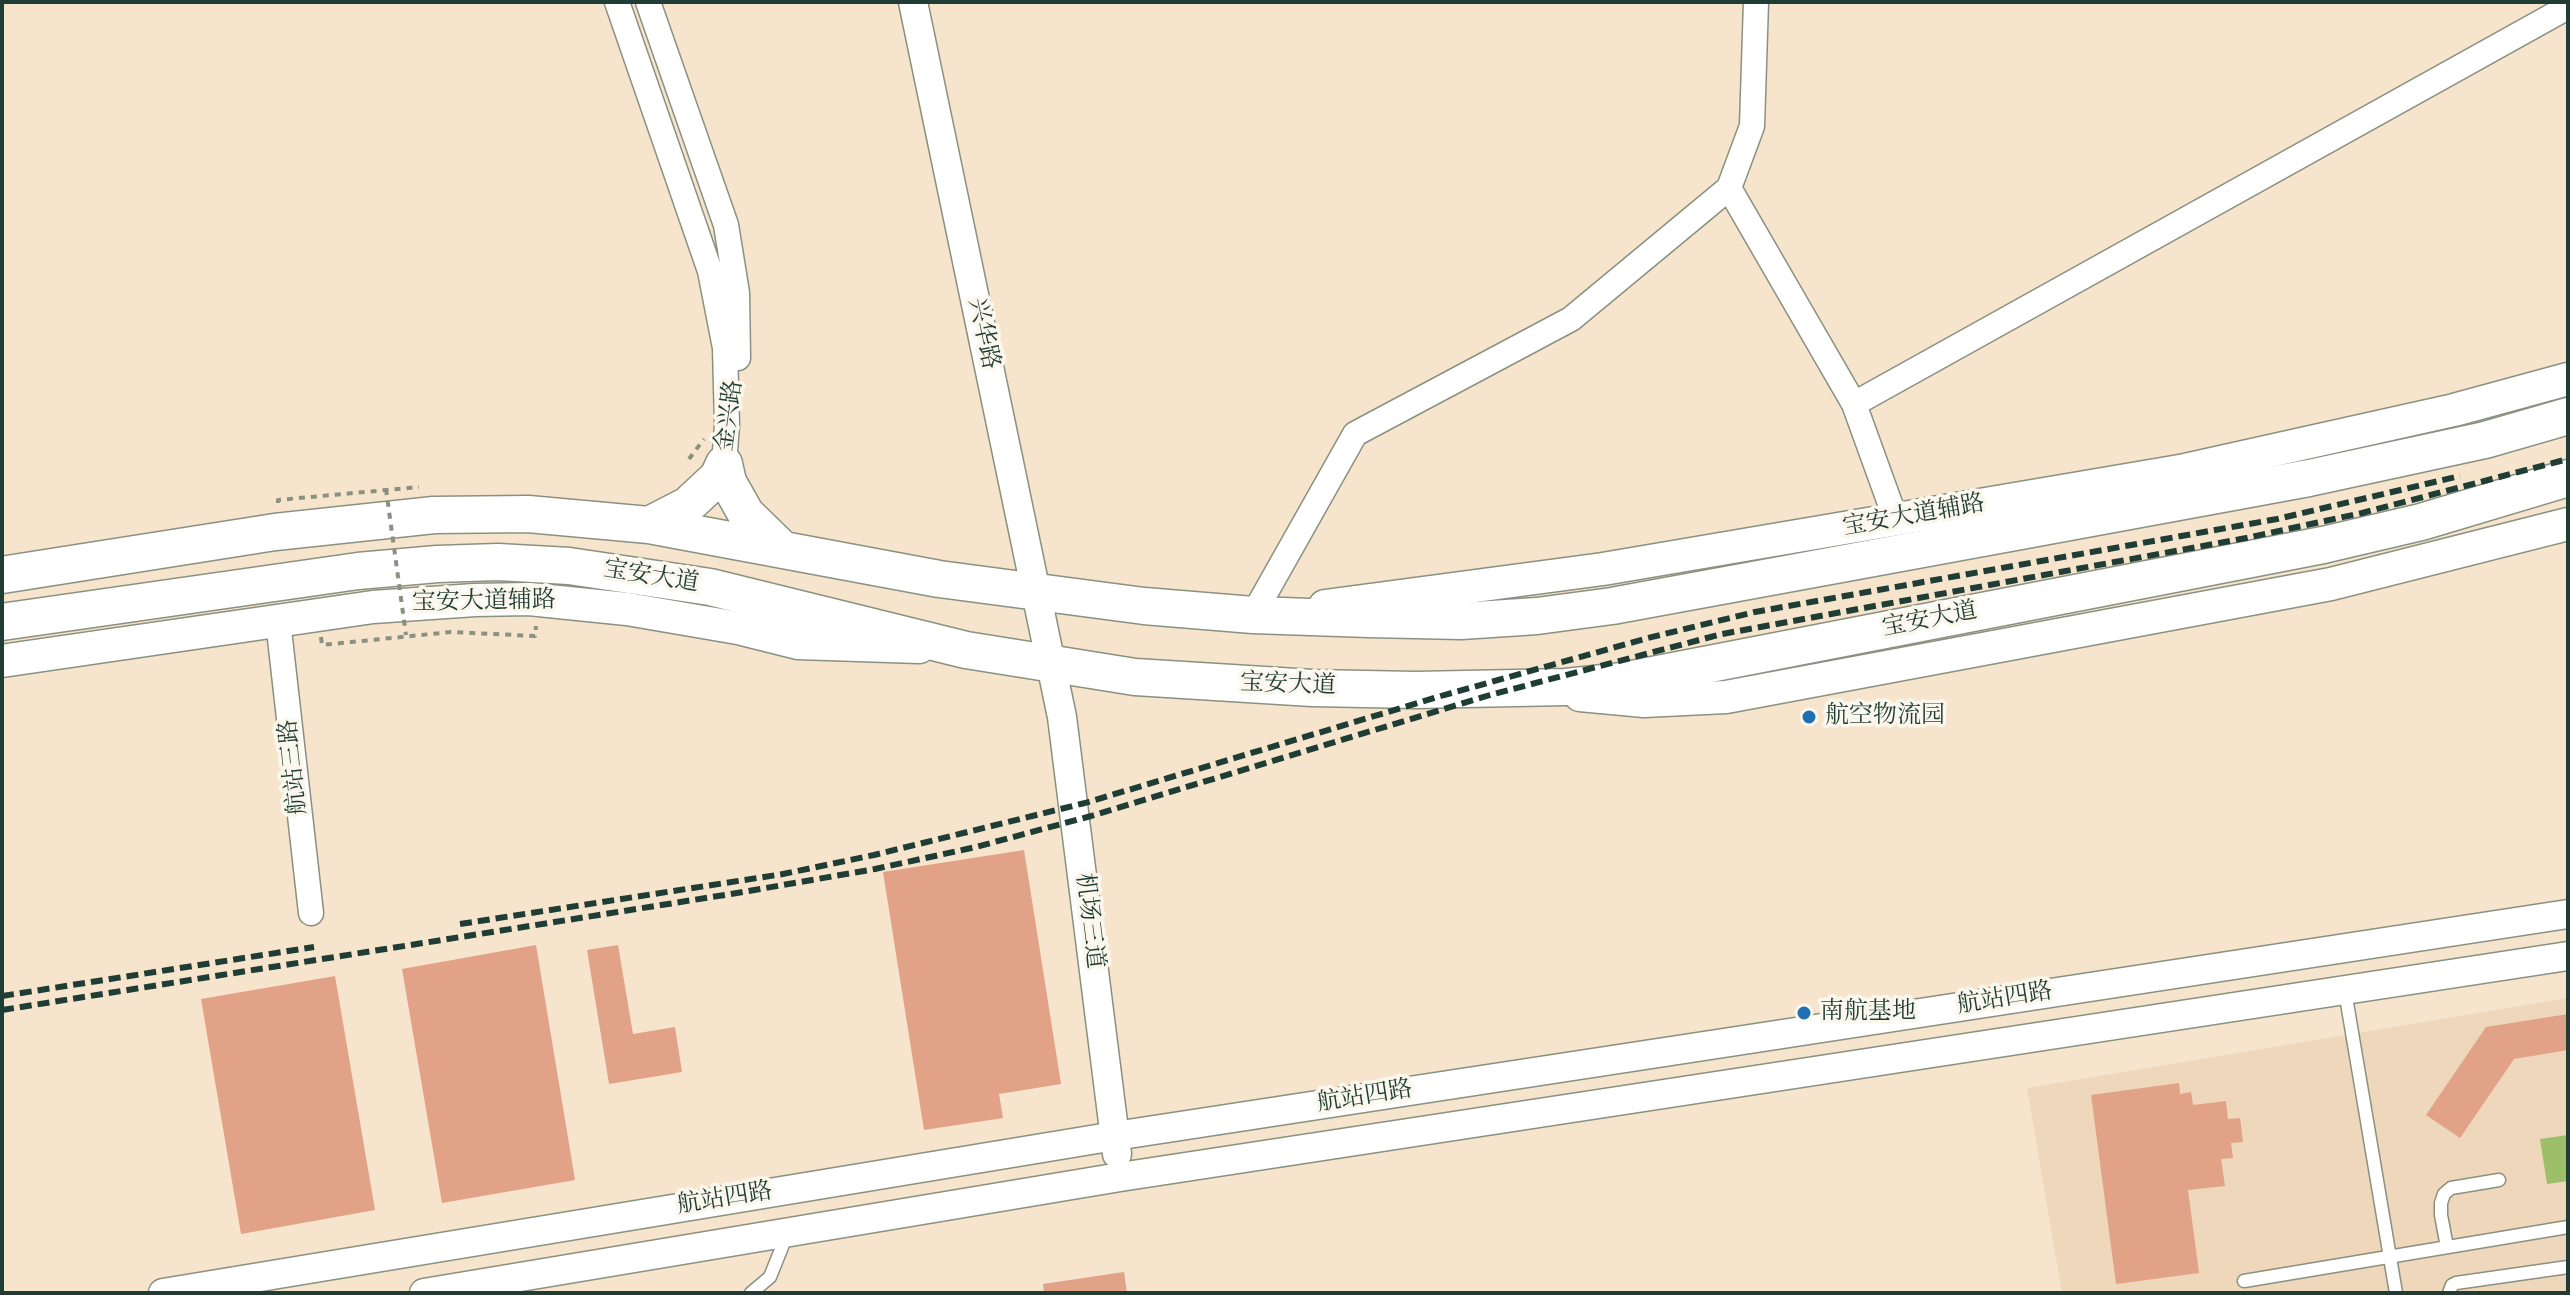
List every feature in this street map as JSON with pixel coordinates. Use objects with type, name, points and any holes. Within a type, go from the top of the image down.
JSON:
[{"type":"main road","name":"宝安大道辅路","points":[[1253,615],[1588,571],[2180,471],[2454,410],[2568,379]]},
{"type":"main road","name":"宝安大道","points":[[2,575],[275,532],[434,515],[528,514],[649,525],[939,579],[1130,605],[1253,615],[1461,621],[1537,616],[1612,606],[2309,478],[2485,440],[2568,416]]},
{"type":"main road","points":[[649,525],[688,505],[718,477],[724,464]]},
{"type":"main road","points":[[724,464],[728,482],[746,514],[781,548]]},
{"type":"main road","name":"宝安大道","points":[[2,622],[358,571],[498,562],[583,568],[710,587],[966,650],[1135,677],[1312,688],[1517,689],[1622,681],[2323,545],[2421,522],[2568,478]]},
{"type":"main road","points":[[1517,689],[1644,701],[1726,697],[2331,584],[2568,524]]},
{"type":"main road","name":"宝安大道辅路","points":[[2,661],[426,601],[529,599],[676,617],[798,643],[966,650]]},
{"type":"street","name":"金兴路","points":[[617,2],[710,271],[725,348],[727,425],[724,464]]},
{"type":"street","name":"金兴路","points":[[648,2],[726,225],[732,259],[737,293],[738,362],[736,396],[724,464]]},
{"type":"street","name":"兴华路","points":[[913,2],[1052,665]]},
{"type":"street","points":[[1253,615],[1355,434],[1571,319],[1729,188],[1752,126],[1756,2]]},
{"type":"street","points":[[1854,404],[2568,7]]},
{"type":"street","points":[[1729,188],[1854,404],[1896,520]]},
{"type":"street","name":"航站三路","points":[[278,621],[311,913]]},
{"type":"street","name":"机场三道","points":[[1052,665],[1062,717],[1120,1177]]},
{"type":"street","name":"航站四路","points":[[163,1293],[1115,1136],[2568,914]]},
{"type":"street","name":"航站四路","points":[[424,1293],[1120,1177],[2568,956]]},
{"type":"lane","points":[[2345,991],[2396,1293]]},
{"type":"lane","points":[[2447,1247],[2441,1215],[2444,1194],[2451,1188],[2499,1180]]},
{"type":"lane","points":[[2244,1281],[2568,1227]]},
{"type":"lane","points":[[751,1293],[770,1277],[788,1232]]},
{"type":"lane","points":[[2449,1293],[2456,1283],[2568,1267]]},
{"type":"path","points":[[278,503],[278,500],[426,487]]},
{"type":"path","points":[[386,489],[406,635]]},
{"type":"path","points":[[322,645],[451,632],[535,636],[536,623]]},
{"type":"shaded area","points":[[2568,998],[2568,1293],[2062,1293],[2027,1088]]},
{"type":"green space","points":[[2568,1135],[2568,1181],[2547,1184],[2540,1139]]},
{"type":"building","points":[[1024,850],[1061,1084],[999,1094],[1003,1118],[924,1130],[883,872]]},
{"type":"building","points":[[536,945],[575,1180],[442,1203],[402,969]]},
{"type":"building","points":[[618,945],[633,1034],[675,1027],[682,1072],[609,1084],[587,950]]},
{"type":"building","points":[[335,976],[375,1210],[241,1234],[201,999]]},
{"type":"building","points":[[2568,1014],[2568,1050],[2514,1059],[2460,1138],[2426,1115],[2486,1027]]},
{"type":"building","points":[[2179,1083],[2180,1094],[2191,1092],[2193,1105],[2226,1101],[2228,1119],[2240,1118],[2243,1142],[2231,1143],[2233,1158],[2221,1159],[2225,1186],[2188,1190],[2199,1273],[2116,1284],[2091,1095]]},
{"type":"building","points":[[1124,1272],[1127,1293],[1044,1293],[1043,1284]]},
{"type":"railway","points":[[2,1010],[875,869],[976,847],[1091,816],[1490,695],[1722,634],[2246,538],[2362,513],[2568,459]]},
{"type":"railway","points":[[460,924],[783,874],[874,855],[1085,803],[1441,696],[1648,638],[1755,612],[2277,519],[2460,476]]},
{"type":"railway","points":[[2,996],[314,947]]},
{"type":"place","name":"航空物流园","points":[[1809,717]]},
{"type":"place","name":"南航基地","points":[[1804,1013]]}]
